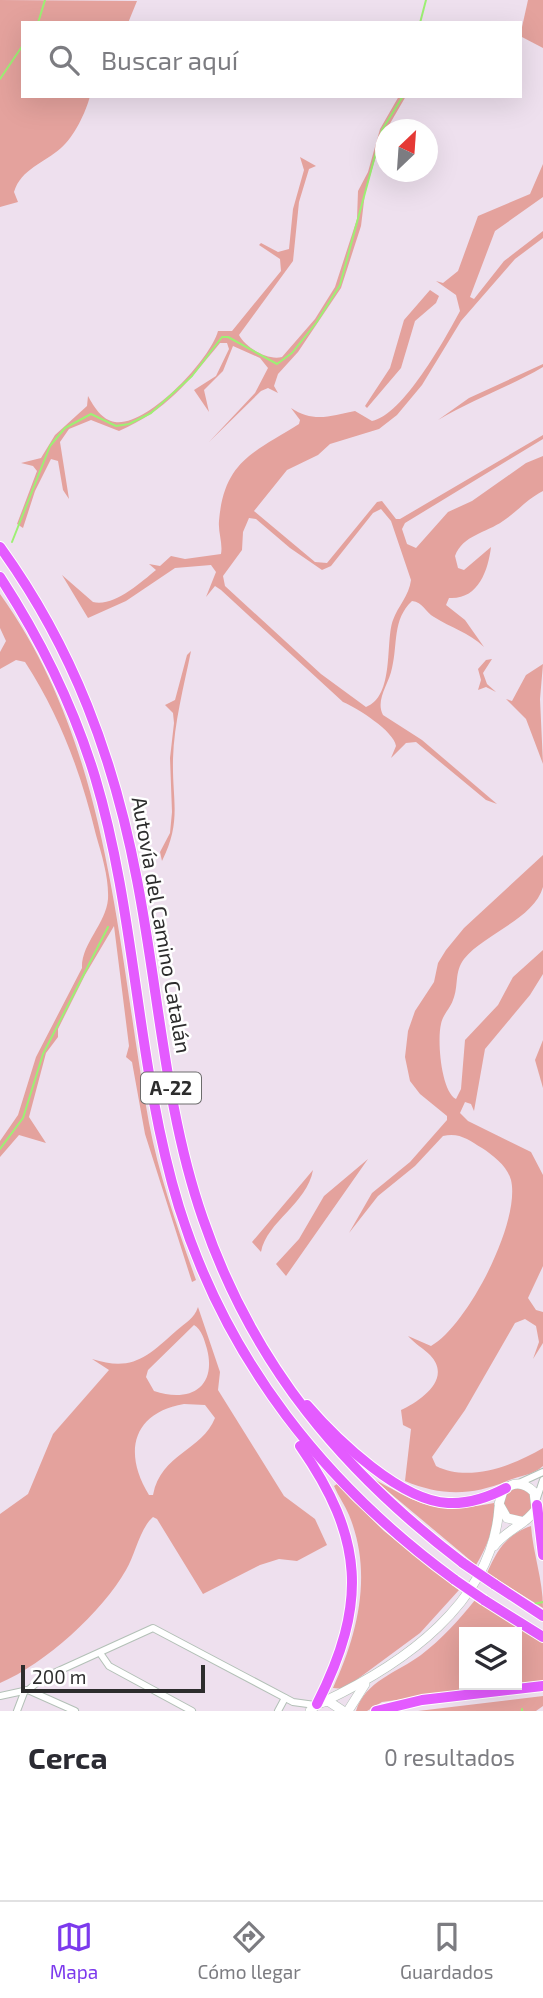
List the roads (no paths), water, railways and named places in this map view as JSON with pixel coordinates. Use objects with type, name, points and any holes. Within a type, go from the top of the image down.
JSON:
[{"type":"highway","name":"Autovía del Camino Catalán","points":[[0,547],[37,601],[67,655],[91,709],[115,781],[138,881],[169,1079],[192,1181],[214,1249],[246,1318],[272,1365],[318,1429],[401,1512],[463,1563],[543,1616]]},
{"type":"highway","name":"Autovía del Camino Catalán","points":[[0,577],[48,659],[74,715],[95,777],[115,864],[150,1081],[170,1173],[194,1248],[223,1314],[266,1390],[312,1451],[370,1511],[454,1580],[543,1637]]},
{"type":"highway","points":[[223,1314],[243,1361],[327,1487],[347,1537],[353,1570],[350,1610],[339,1653],[316,1705]]},
{"type":"highway","points":[[246,1318],[278,1368],[310,1409],[352,1449],[399,1485],[429,1499],[451,1504],[480,1499],[506,1488]]},
{"type":"highway","points":[[537,1503],[543,1555]]},
{"type":"highway","points":[[376,1711],[422,1700],[543,1686]]},
{"type":"main road","points":[[316,1705],[376,1673],[442,1625],[464,1598],[502,1535],[530,1517],[537,1503],[531,1488],[518,1483],[506,1488],[499,1497],[497,1530],[488,1555]]},
{"type":"main road","points":[[499,1507],[507,1518],[520,1521]]},
{"type":"main road","points":[[316,1705],[333,1702],[346,1711],[359,1690],[376,1673]]},
{"type":"street","points":[[518,1483],[543,1472]]},
{"type":"street","points":[[537,1503],[543,1480]]},
{"type":"street","points":[[0,1696],[27,1690],[43,1678],[148,1629],[158,1629],[293,1702],[303,1711]]},
{"type":"street","points":[[100,1653],[109,1666],[192,1711]]},
{"type":"street","points":[[17,1711],[27,1690]]},
{"type":"street","points":[[27,1690],[75,1711]]},
{"type":"street","points":[[278,1711],[285,1698]]},
{"type":"street","points":[[293,1702],[316,1705]]},
{"type":"waterway","points":[[39,21],[45,0]]},
{"type":"waterway","points":[[421,21],[426,0]]},
{"type":"waterway","points":[[0,79],[21,48]]},
{"type":"waterway","points":[[12,542],[50,446],[65,428],[91,414],[116,426],[129,424],[151,413],[192,376],[222,337],[228,337],[277,364],[292,353],[316,323],[340,285],[382,130],[402,98]]},
{"type":"waterway","points":[[0,1149],[23,1118],[43,1054],[108,927]]},
{"type":"waterway","points":[[534,1604],[543,1602]]}]
